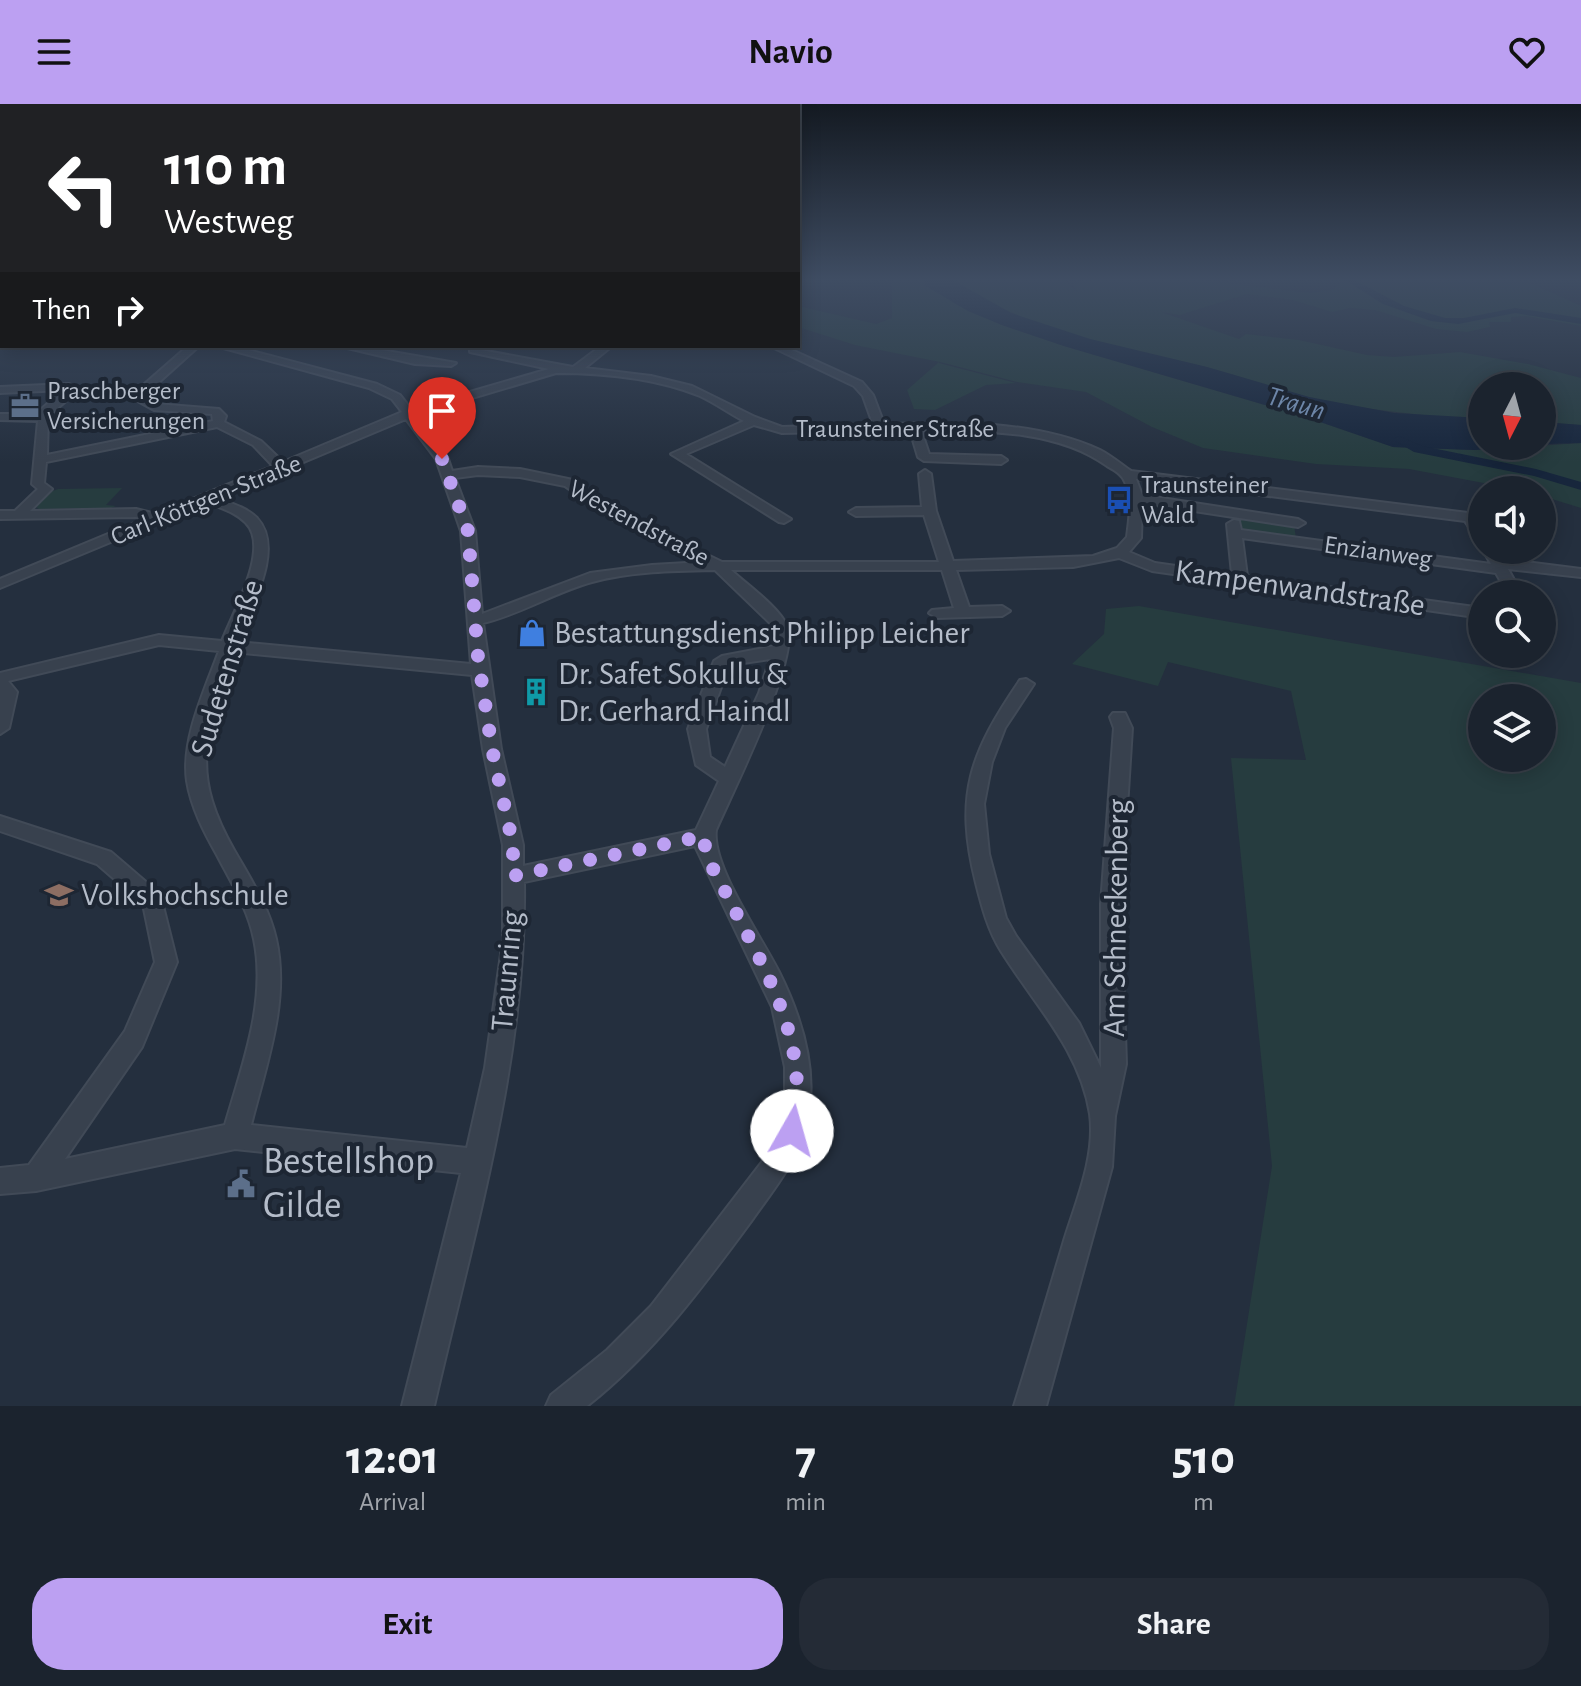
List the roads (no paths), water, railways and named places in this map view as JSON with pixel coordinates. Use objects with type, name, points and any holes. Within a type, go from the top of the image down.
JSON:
[{"type":"street","points":[[192,348],[144,390],[141,400],[154,407],[215,411],[220,416],[218,423]]},
{"type":"street","points":[[353,348],[415,361],[451,363]]},
{"type":"street","points":[[438,370],[476,348],[571,369],[604,348]]},
{"type":"street","points":[[779,348],[858,384],[868,395],[880,428]]},
{"type":"street","name":"Traunring","points":[[253,349],[373,386],[396,397],[410,413],[449,475],[468,531],[480,670],[492,749],[513,845],[514,940],[497,1068],[418,1406]]},
{"type":"street","name":"Traunsteiner Straße","points":[[410,413],[538,374],[571,369],[700,393],[751,422],[782,430],[1007,428],[1060,439],[1106,459],[1128,474]]},
{"type":"street","points":[[0,390],[69,387],[68,394],[41,416],[0,417]]},
{"type":"street","name":"Carl-Köttgen-Straße","points":[[0,584],[410,413]]},
{"type":"street","points":[[18,515],[46,489],[38,484],[44,418],[41,416]]},
{"type":"street","points":[[751,422],[677,454],[784,519]]},
{"type":"street","points":[[39,460],[218,423],[257,443],[283,468]]},
{"type":"street","points":[[915,428],[924,457],[1001,460]]},
{"type":"street","name":"Westendstraße","points":[[449,475],[478,471],[512,472],[569,483],[620,518],[684,545],[721,568],[776,620],[783,638],[781,652]]},
{"type":"street","points":[[925,474],[929,511],[963,612]]},
{"type":"street","points":[[477,620],[503,613],[558,587],[605,574],[721,568],[1092,561],[1120,553],[1134,538],[1136,498],[1128,474],[1468,517]]},
{"type":"street","name":"Enzianweg","points":[[1292,495],[1302,542]]},
{"type":"street","name":"Sudetenstraße","points":[[209,498],[250,519],[256,526],[260,540],[256,575],[228,645],[196,759],[196,780],[205,813],[247,888],[266,946],[268,980],[264,1025],[235,1136]]},
{"type":"street","name":"Enzianweg","points":[[1136,498],[1298,523]]},
{"type":"street","points":[[856,512],[929,511]]},
{"type":"street","points":[[1232,512],[1240,580]]},
{"type":"street","points":[[0,515],[136,513],[158,519]]},
{"type":"street","name":"Enzianweg","points":[[1235,533],[1468,558]]},
{"type":"street","name":"Kampenwandstraße","points":[[1120,553],[1152,567],[1468,611]]},
{"type":"street","name":"Enzianweg","points":[[1518,564],[1581,573]]},
{"type":"street","points":[[937,613],[1002,611]]},
{"type":"street","points":[[0,728],[9,692],[0,681],[141,642],[180,640],[480,670]]},
{"type":"street","points":[[562,1406],[636,1343],[675,1299],[781,1157],[792,1131],[797,1111],[797,1077],[791,1034],[782,1004],[711,863],[704,836],[758,719],[781,652],[722,661],[697,729],[702,760],[730,779]]},
{"type":"street","points":[[1026,684],[997,727],[983,762],[975,804],[979,854],[996,919],[1008,943],[1071,1031],[1096,1084],[1103,1118],[1099,1167],[1030,1406]]},
{"type":"street","name":"Am Schneckenberg","points":[[1103,1118],[1114,1064],[1111,904],[1123,728],[1119,717]]},
{"type":"street","points":[[0,823],[104,858],[153,900],[166,962],[134,1039],[36,1178]]},
{"type":"street","points":[[513,876],[704,836]]},
{"type":"street","points":[[0,1181],[36,1178],[235,1136],[477,1162]]},
{"type":"water","name":"Traun","points":[[1049,341],[1097,341],[1207,367],[1309,397],[1394,413],[1468,417],[1468,450],[1393,447],[1303,416]]},
{"type":"water","points":[[1556,423],[1581,425],[1581,443],[1556,444]]},
{"type":"waterway","points":[[1399,439],[1418,449],[1536,473],[1581,486]]},
{"type":"place","name":"Praschberger Versicherungen","points":[[25,406]]},
{"type":"place","name":"Traunsteiner Wald","points":[[1119,500]]},
{"type":"place","name":"Bestattungsdienst Philipp Leicher","points":[[532,633]]},
{"type":"place","name":"Dr. Safet Sokullu & Dr. Gerhard Haindl","points":[[536,692]]},
{"type":"place","name":"Volkshochschule","points":[[59,895]]},
{"type":"place","name":"Bestellshop Gilde","points":[[241,1184]]}]
